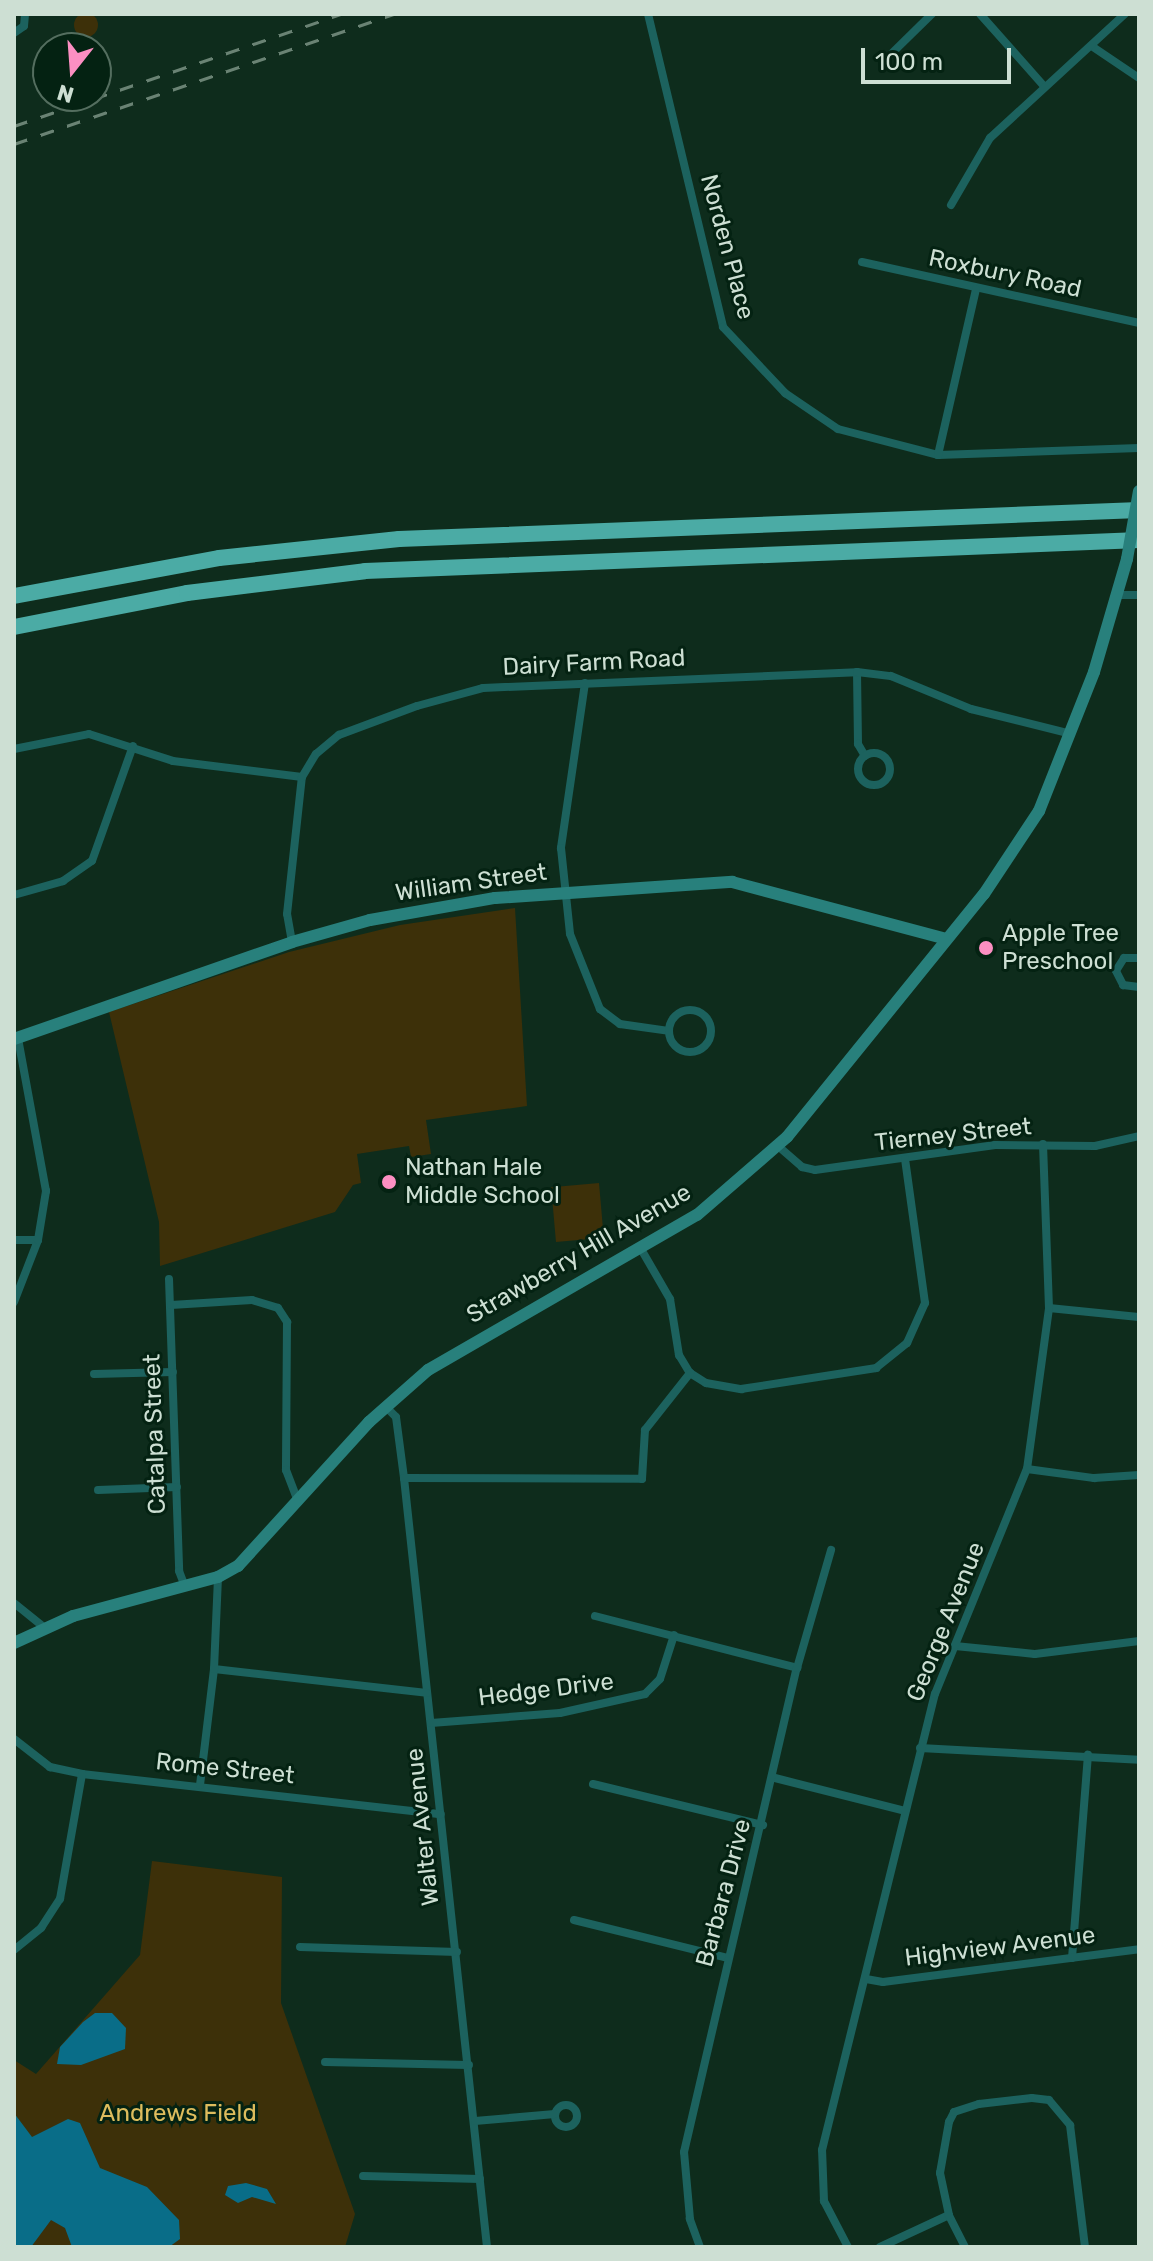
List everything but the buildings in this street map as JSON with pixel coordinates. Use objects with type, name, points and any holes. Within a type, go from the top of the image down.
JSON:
[{"type":"highway","points":[[14,596],[184,563],[399,539],[1139,510]]},
{"type":"highway","points":[[14,627],[187,593],[378,570],[1139,540]]},
{"type":"main road","name":"Strawberry Hill Avenue","points":[[14,1643],[44,1627],[218,1577],[259,1548],[386,1407],[462,1346],[641,1249],[697,1215],[778,1146],[946,939],[1013,852],[1039,811],[1071,734],[1119,595],[1139,491]]},
{"type":"main road","name":"William Street","points":[[16,1038],[292,942],[432,908],[566,892],[732,882],[946,939]]},
{"type":"street","points":[[14,33],[24,26],[25,14]]},
{"type":"street","name":"Norden Place","points":[[648,14],[723,327],[785,393],[838,429],[938,455],[1139,448]]},
{"type":"street","points":[[887,58],[932,14]]},
{"type":"street","points":[[980,14],[1044,86]]},
{"type":"street","points":[[951,205],[990,138],[1044,86],[1093,47],[1125,14]]},
{"type":"street","points":[[1093,47],[1139,78]]},
{"type":"street","name":"Roxbury Road","points":[[862,262],[1139,323]]},
{"type":"street","points":[[938,455],[976,289]]},
{"type":"street","points":[[1119,595],[1139,595]]},
{"type":"street","points":[[857,672],[858,744],[865,756]]},
{"type":"street","name":"Dairy Farm Road","points":[[302,777],[316,754],[339,735],[417,706],[483,688],[857,672],[891,676],[971,709],[1071,734]]},
{"type":"street","points":[[585,683],[565,803],[561,848],[570,934],[600,1009],[620,1024],[669,1031]]},
{"type":"street","points":[[14,749],[89,734],[173,761],[302,777],[287,903],[292,942]]},
{"type":"street","points":[[14,895],[63,881],[92,861],[133,746]]},
{"type":"street","points":[[876,753],[889,762],[890,772],[881,785],[861,779],[857,769],[865,756],[876,753]]},
{"type":"street","points":[[1138,955],[1122,960],[1116,974],[1125,986],[1139,987]]},
{"type":"street","points":[[683,1010],[703,1014],[710,1025],[709,1039],[693,1052],[679,1049],[669,1031],[672,1018],[683,1010]]},
{"type":"street","points":[[14,1302],[38,1240],[45,1177],[16,1038]]},
{"type":"street","name":"Tierney Street","points":[[778,1146],[802,1167],[815,1170],[995,1145],[1095,1146],[1139,1136]]},
{"type":"street","name":"George Avenue","points":[[848,2247],[824,2201],[819,2177],[935,1694],[1027,1469],[1049,1308],[1043,1144]]},
{"type":"street","points":[[641,1249],[670,1299],[675,1344],[690,1373],[723,1389],[741,1389],[876,1368],[892,1359],[919,1324],[925,1303],[905,1159]]},
{"type":"street","points":[[14,1240],[38,1240]]},
{"type":"street","name":"Catalpa Street","points":[[169,1279],[179,1571],[185,1587]]},
{"type":"street","points":[[171,1305],[268,1300],[287,1322],[286,1470],[298,1503]]},
{"type":"street","points":[[1049,1308],[1139,1317]]},
{"type":"street","points":[[94,1374],[173,1372]]},
{"type":"street","points":[[404,1478],[642,1479],[645,1430],[690,1373]]},
{"type":"street","name":"Walter Avenue","points":[[386,1407],[396,1417],[404,1478],[487,2247]]},
{"type":"street","points":[[1027,1469],[1083,1478],[1139,1475]]},
{"type":"street","points":[[98,1490],[177,1487]]},
{"type":"street","name":"Barbara Drive","points":[[700,2247],[688,2207],[684,2152],[727,1958],[775,1778],[797,1668],[831,1550]]},
{"type":"street","points":[[200,1785],[214,1669],[218,1577]]},
{"type":"street","points":[[14,1603],[44,1627]]},
{"type":"street","points":[[595,1616],[797,1668]]},
{"type":"street","name":"Hedge Drive","points":[[431,1723],[560,1713],[645,1694],[660,1679],[674,1635]]},
{"type":"street","points":[[955,1646],[1035,1654],[1139,1641]]},
{"type":"street","points":[[214,1669],[427,1693]]},
{"type":"street","name":"Rome Street","points":[[14,1739],[50,1767],[82,1774],[441,1814]]},
{"type":"street","points":[[920,1748],[1139,1760]]},
{"type":"street","points":[[1072,1958],[1088,1755]]},
{"type":"street","points":[[14,1950],[41,1928],[60,1899],[82,1774]]},
{"type":"street","points":[[775,1778],[905,1811]]},
{"type":"street","points":[[593,1784],[763,1825]]},
{"type":"street","points":[[574,1920],[727,1958]]},
{"type":"street","points":[[300,1947],[457,1952]]},
{"type":"street","name":"Highview Avenue","points":[[866,1979],[883,1982],[1139,1949]]},
{"type":"street","points":[[325,2062],[469,2065]]},
{"type":"street","points":[[965,2247],[949,2215],[940,2173],[943,2143],[954,2112],[979,2104],[1049,2100],[1070,2125],[1085,2247]]},
{"type":"street","points":[[475,2121],[555,2114]]},
{"type":"street","points":[[363,2176],[480,2179]]},
{"type":"street","points":[[880,2247],[949,2215]]},
{"type":"green space","points":[[82,14],[90,14],[97,21],[95,32],[77,32],[75,29],[75,21]]},
{"type":"green space","name":"Nathan Hale Middle School","points":[[515,908],[527,1106],[426,1120],[431,1154],[411,1157],[409,1146],[357,1154],[361,1183],[353,1185],[335,1212],[160,1266],[159,1222],[109,1012],[289,952],[400,925]]},
{"type":"green space","points":[[599,1183],[604,1238],[556,1242],[551,1187]]},
{"type":"green space","name":"Andrews Field","points":[[152,1861],[282,1877],[281,2003],[355,2214],[345,2247],[14,2247],[14,2060],[36,2074],[140,1955]]},
{"type":"water","points":[[95,2013],[112,2013],[126,2028],[125,2049],[81,2065],[57,2064],[60,2047],[83,2022]]},
{"type":"water","points":[[14,2113],[32,2137],[68,2119],[80,2123],[100,2168],[147,2187],[179,2220],[180,2239],[169,2247],[72,2247],[65,2228],[51,2220],[31,2247],[14,2247]]},
{"type":"water","points":[[246,2183],[267,2189],[276,2204],[252,2197],[238,2203],[225,2195],[228,2186]]},
{"type":"railway","points":[[14,126],[341,14]]},
{"type":"railway","points":[[14,144],[394,14]]},
{"type":"place","name":"Apple Tree Preschool","points":[[986,948]]},
{"type":"place","name":"Nathan Hale Middle School","points":[[389,1182]]}]
